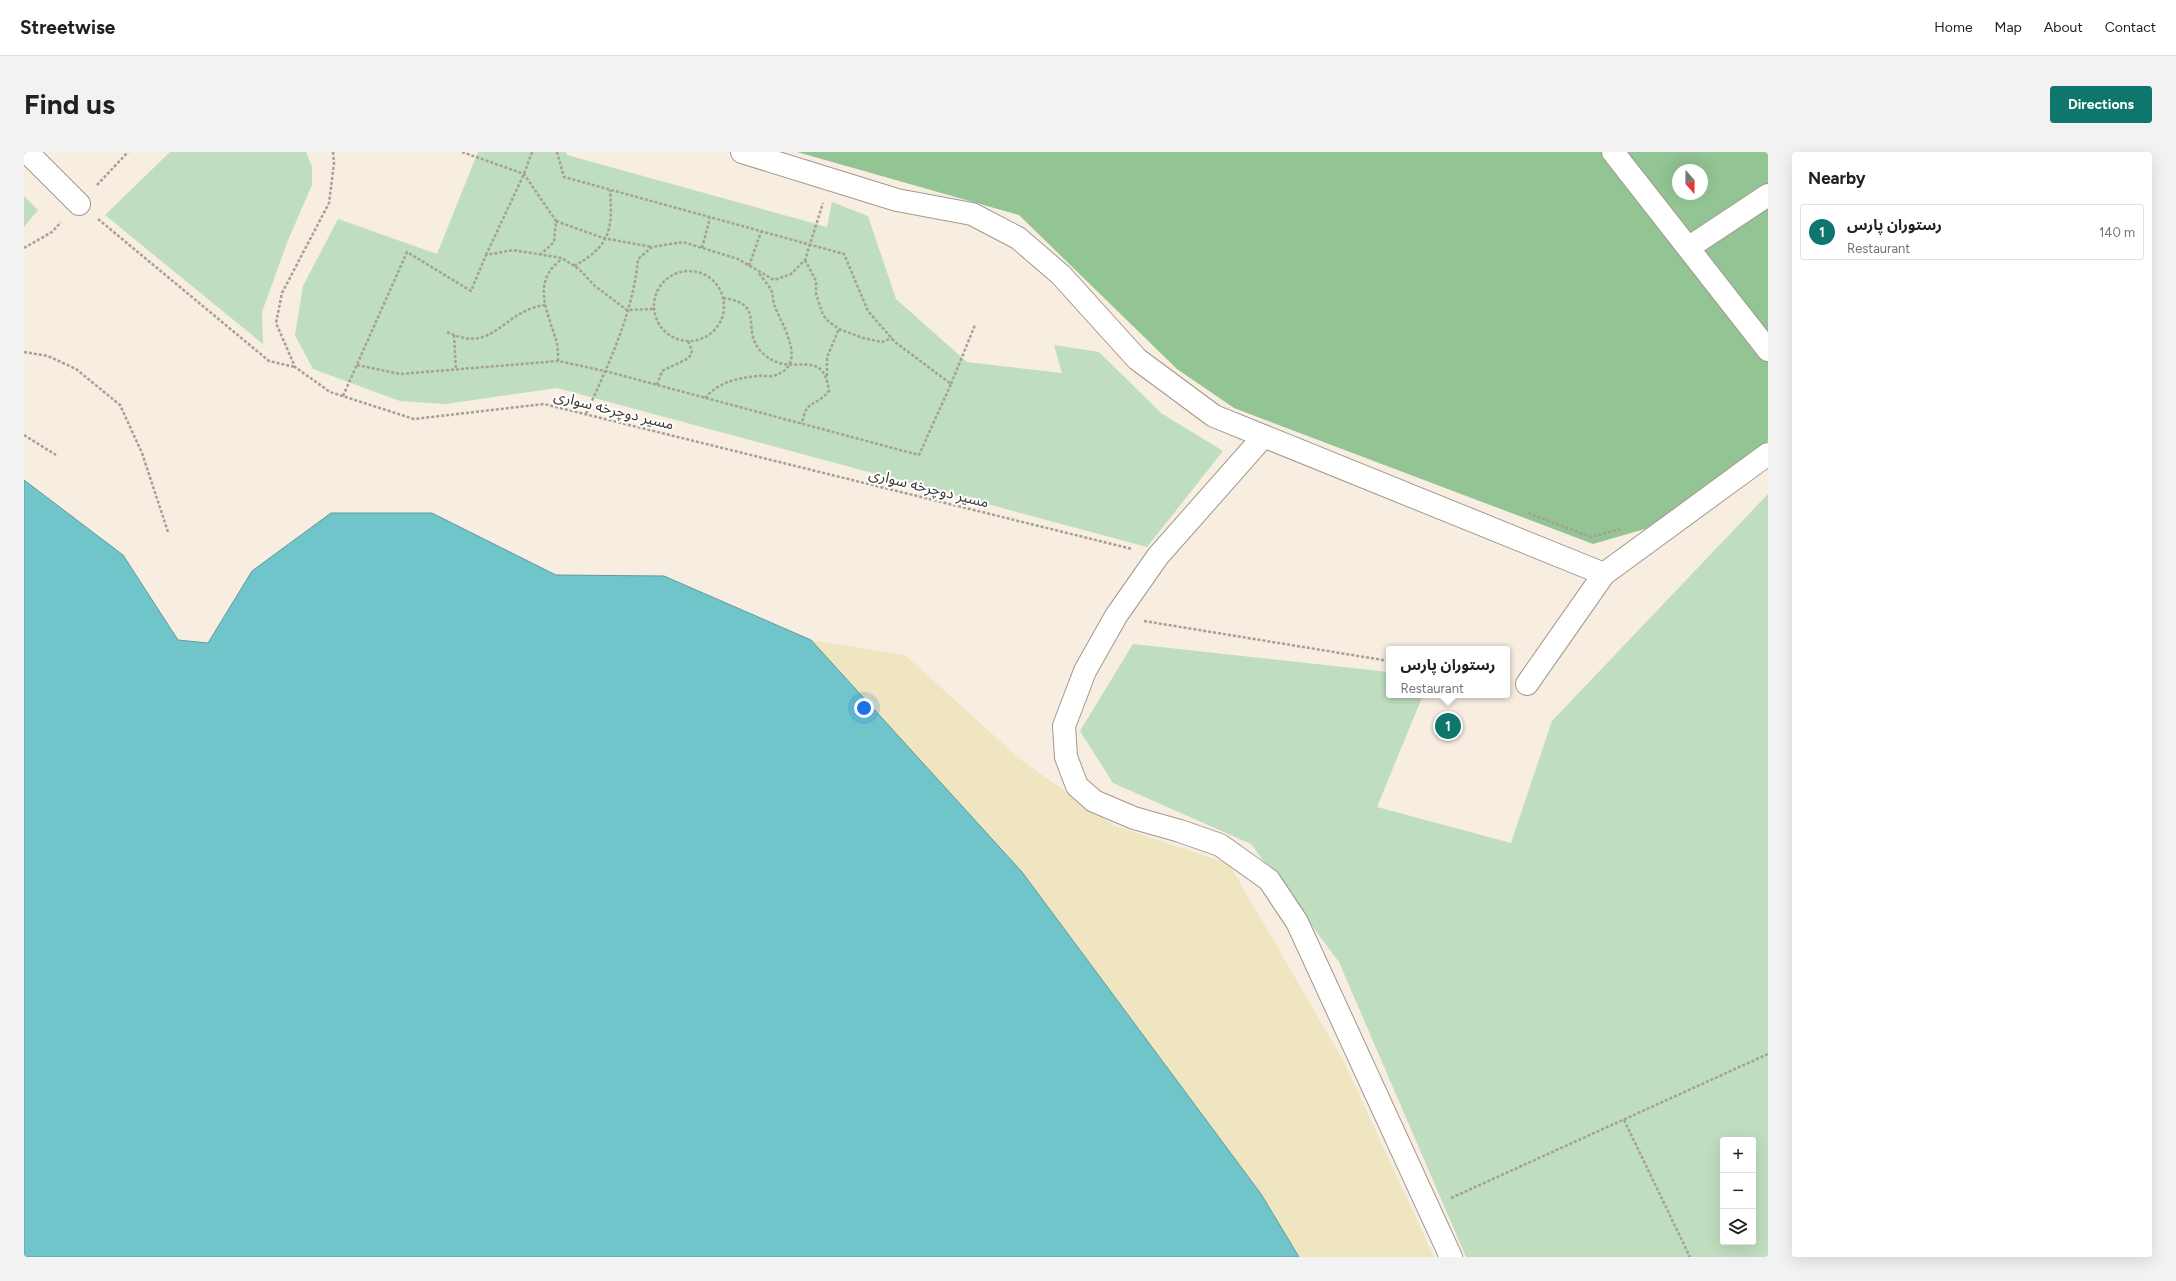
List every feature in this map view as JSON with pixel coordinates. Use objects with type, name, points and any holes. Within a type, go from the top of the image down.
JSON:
[{"type":"street","points":[[27,152],[79,204]]},
{"type":"street","points":[[742,152],[897,200],[972,214],[1018,238],[1061,275],[1137,360],[1214,416],[1604,574]]},
{"type":"street","points":[[1613,152],[1768,350]]},
{"type":"street","points":[[1688,248],[1768,195]]},
{"type":"street","points":[[1264,436],[1158,556],[1116,616],[1085,671],[1064,726],[1066,757],[1077,786],[1094,801],[1134,818],[1180,831],[1220,845],[1269,880],[1297,922],[1451,1257]]},
{"type":"street","points":[[1527,684],[1604,574],[1768,454]]},
{"type":"path","points":[[295,367],[276,322],[282,293],[329,203],[333,152]]},
{"type":"path","points":[[462,152],[524,174],[556,221],[606,238],[652,247],[683,242],[738,259],[774,280],[791,274],[805,260],[811,245],[830,179]]},
{"type":"path","points":[[343,396],[407,252],[471,290],[524,174],[532,152]]},
{"type":"path","points":[[557,152],[564,177],[844,254],[868,311],[892,338],[951,384]]},
{"type":"path","points":[[574,266],[597,251],[606,238],[610,225],[610,190]]},
{"type":"path","points":[[79,204],[269,361],[295,367]]},
{"type":"path","points":[[702,248],[710,218]]},
{"type":"path","points":[[541,255],[554,242],[556,221]]},
{"type":"path","points":[[749,266],[761,232]]},
{"type":"path","points":[[586,414],[620,337],[636,284],[638,259],[652,247]]},
{"type":"path","points":[[486,255],[513,250],[562,258],[574,266],[610,298],[627,310],[654,309]]},
{"type":"path","points":[[558,361],[557,344],[545,305],[544,286],[546,274],[552,265],[562,258]]},
{"type":"path","points":[[805,260],[816,281],[816,294],[823,315],[839,329],[863,338],[882,342],[892,338]]},
{"type":"path","points":[[705,398],[714,388],[728,382],[759,376],[772,376],[782,372],[788,365],[793,352],[787,330],[775,307],[772,291],[756,270]]},
{"type":"path","points":[[684,272],[696,272],[709,277],[718,286],[723,298],[724,311],[720,323],[712,333],[701,339],[688,341],[676,339],[664,331],[657,321],[654,309],[656,296],[662,285],[672,276],[684,272]]},
{"type":"path","points":[[723,298],[737,299],[745,304],[752,314],[750,328],[753,341],[760,352],[770,360],[788,365],[811,363],[823,369],[827,376]]},
{"type":"path","points":[[447,332],[478,340],[495,332],[517,314],[532,307],[545,305]]},
{"type":"path","points":[[357,365],[400,374],[558,361],[605,371],[919,455],[951,384],[975,324]]},
{"type":"path","points":[[802,424],[804,411],[810,405],[824,398],[829,390],[827,356],[839,329]]},
{"type":"path","points":[[454,335],[456,370]]},
{"type":"path","points":[[657,385],[662,371],[689,358],[692,351],[688,341]]},
{"type":"path","points":[[24,352],[48,356],[76,369],[120,405],[142,453],[168,532]]},
{"type":"path","name":"مسیر دوچرخه سواری","points":[[295,367],[330,392],[414,419],[544,404],[1158,556]]},
{"type":"path","points":[[24,435],[56,455]]},
{"type":"path","points":[[1116,616],[1386,661]]},
{"type":"path","points":[[1429,1208],[1624,1120],[1766,1053],[1768,1054]]},
{"type":"path","points":[[1624,1120],[1690,1257]]},
{"type":"green space","points":[[170,152],[306,152],[312,167],[312,185],[288,240],[262,312],[263,344],[105,215]]},
{"type":"green space","points":[[478,152],[566,152],[567,155],[827,227],[832,202],[868,216],[896,299],[967,362],[1062,373],[1054,345],[1099,352],[1161,413],[1223,451],[1147,547],[557,388],[445,404],[400,401],[313,369],[295,335],[303,286],[338,219],[437,254]]},
{"type":"green space","points":[[797,152],[1768,152],[1768,441],[1655,526],[1593,544],[1234,408],[1177,369],[1019,215]]},
{"type":"green space","points":[[24,196],[38,210],[24,227]]},
{"type":"green space","points":[[1768,494],[1768,1257],[1466,1257],[1339,962],[1251,844],[1113,783],[1080,731],[1133,644],[1386,672],[1386,698],[1422,698],[1377,807],[1511,843],[1552,721]]},
{"type":"sand","points":[[811,640],[905,655],[1021,760],[1113,825],[1229,864],[1343,1060],[1434,1257],[1299,1257],[1261,1194],[1022,872]]},
{"type":"water","points":[[24,480],[123,555],[178,640],[208,643],[252,571],[331,513],[432,513],[556,575],[664,576],[811,640],[1022,872],[1261,1194],[1299,1257],[24,1257]]},
{"type":"place","name":"رستوران پارس","points":[[1448,726]]}]
